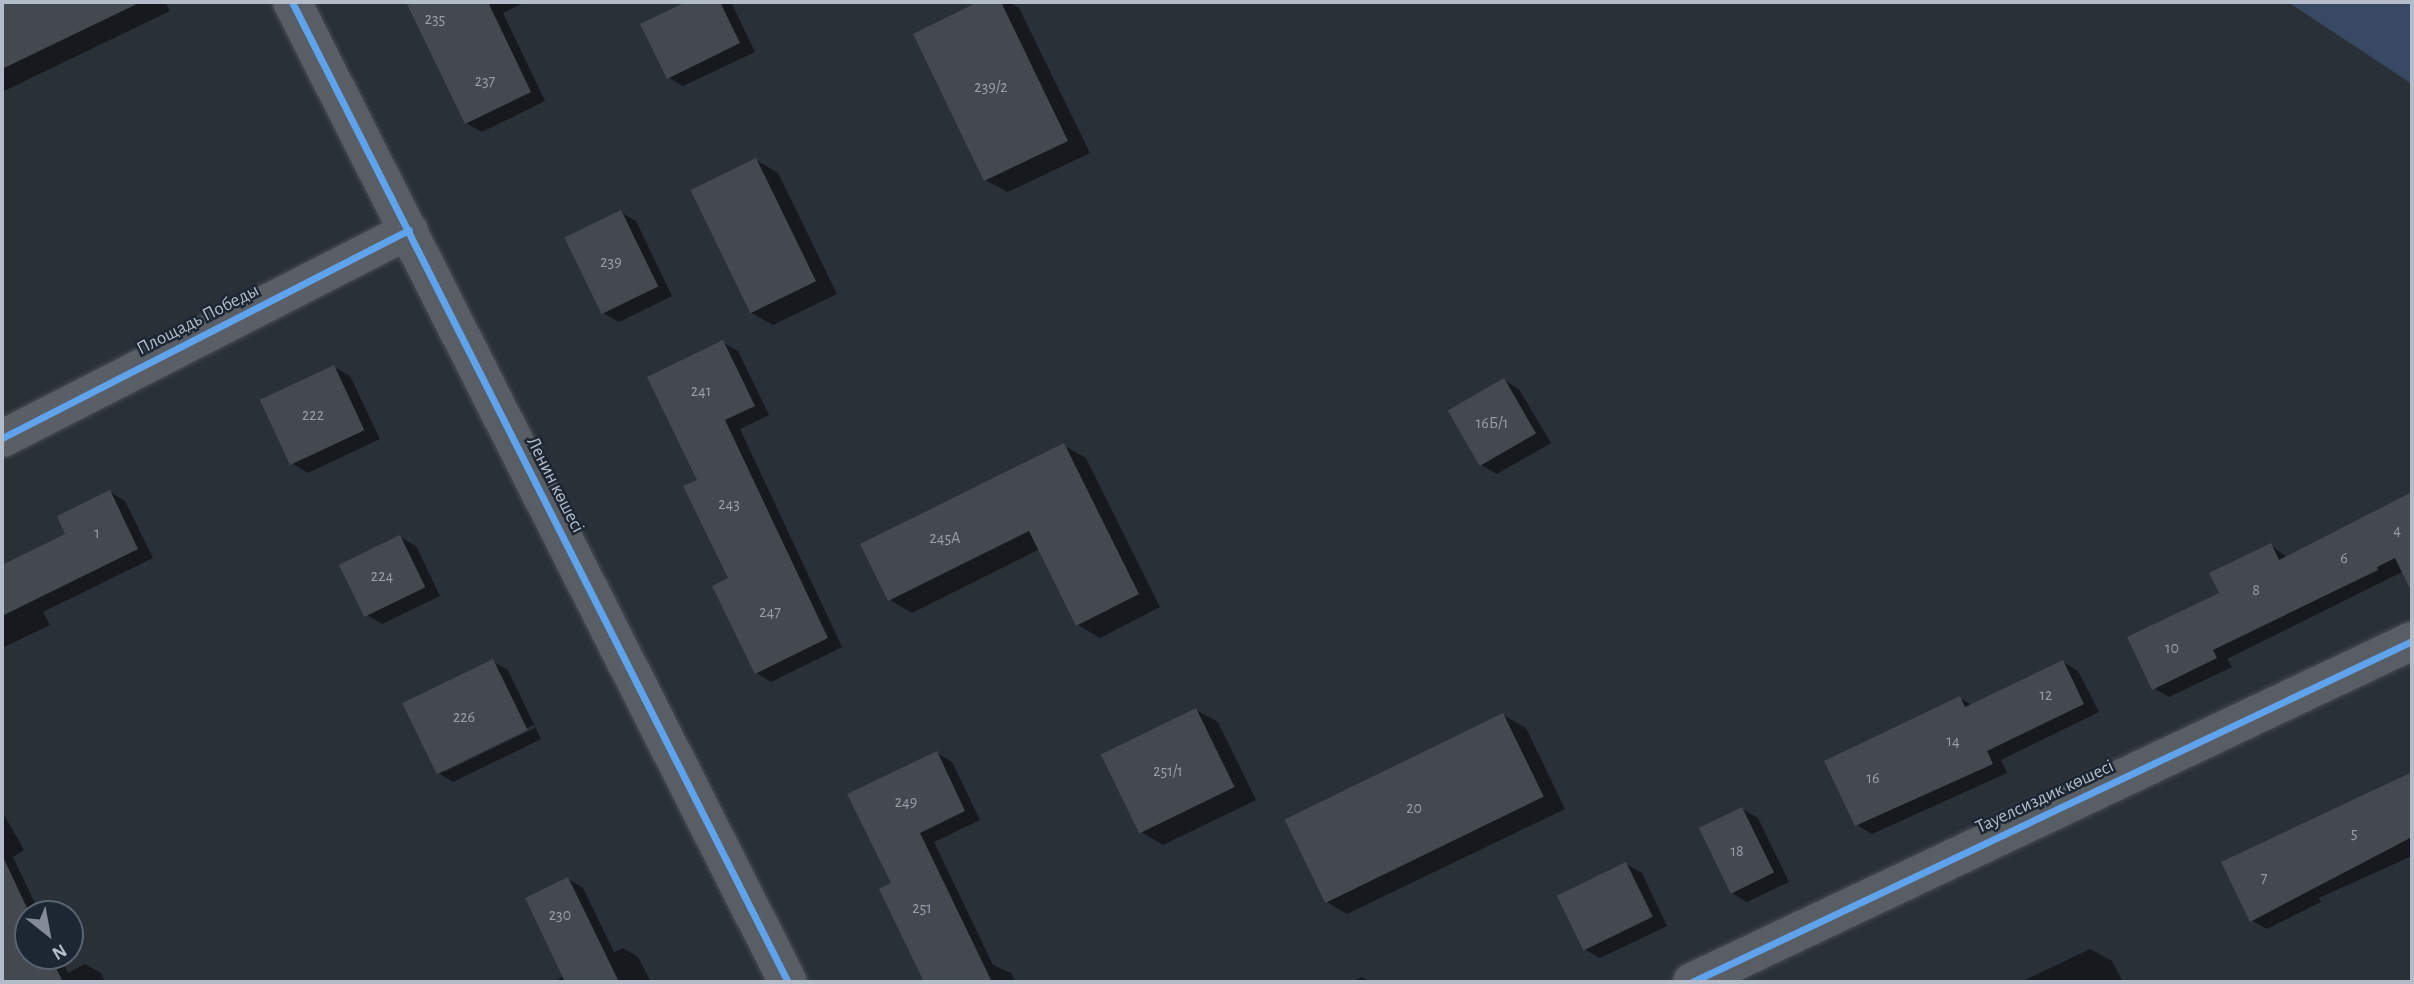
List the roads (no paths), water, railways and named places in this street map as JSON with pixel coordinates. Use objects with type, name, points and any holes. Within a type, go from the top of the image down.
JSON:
[{"type":"street","name":"Ленин көшесі","points":[[292,2],[788,982]]},
{"type":"street","name":"Площадь Победы","points":[[2,438],[409,230]]},
{"type":"street","name":"Тауелсиздик көшесі","points":[[1692,982],[2412,641]]},
{"type":"water","points":[[2288,2],[2412,2],[2412,84]]}]
